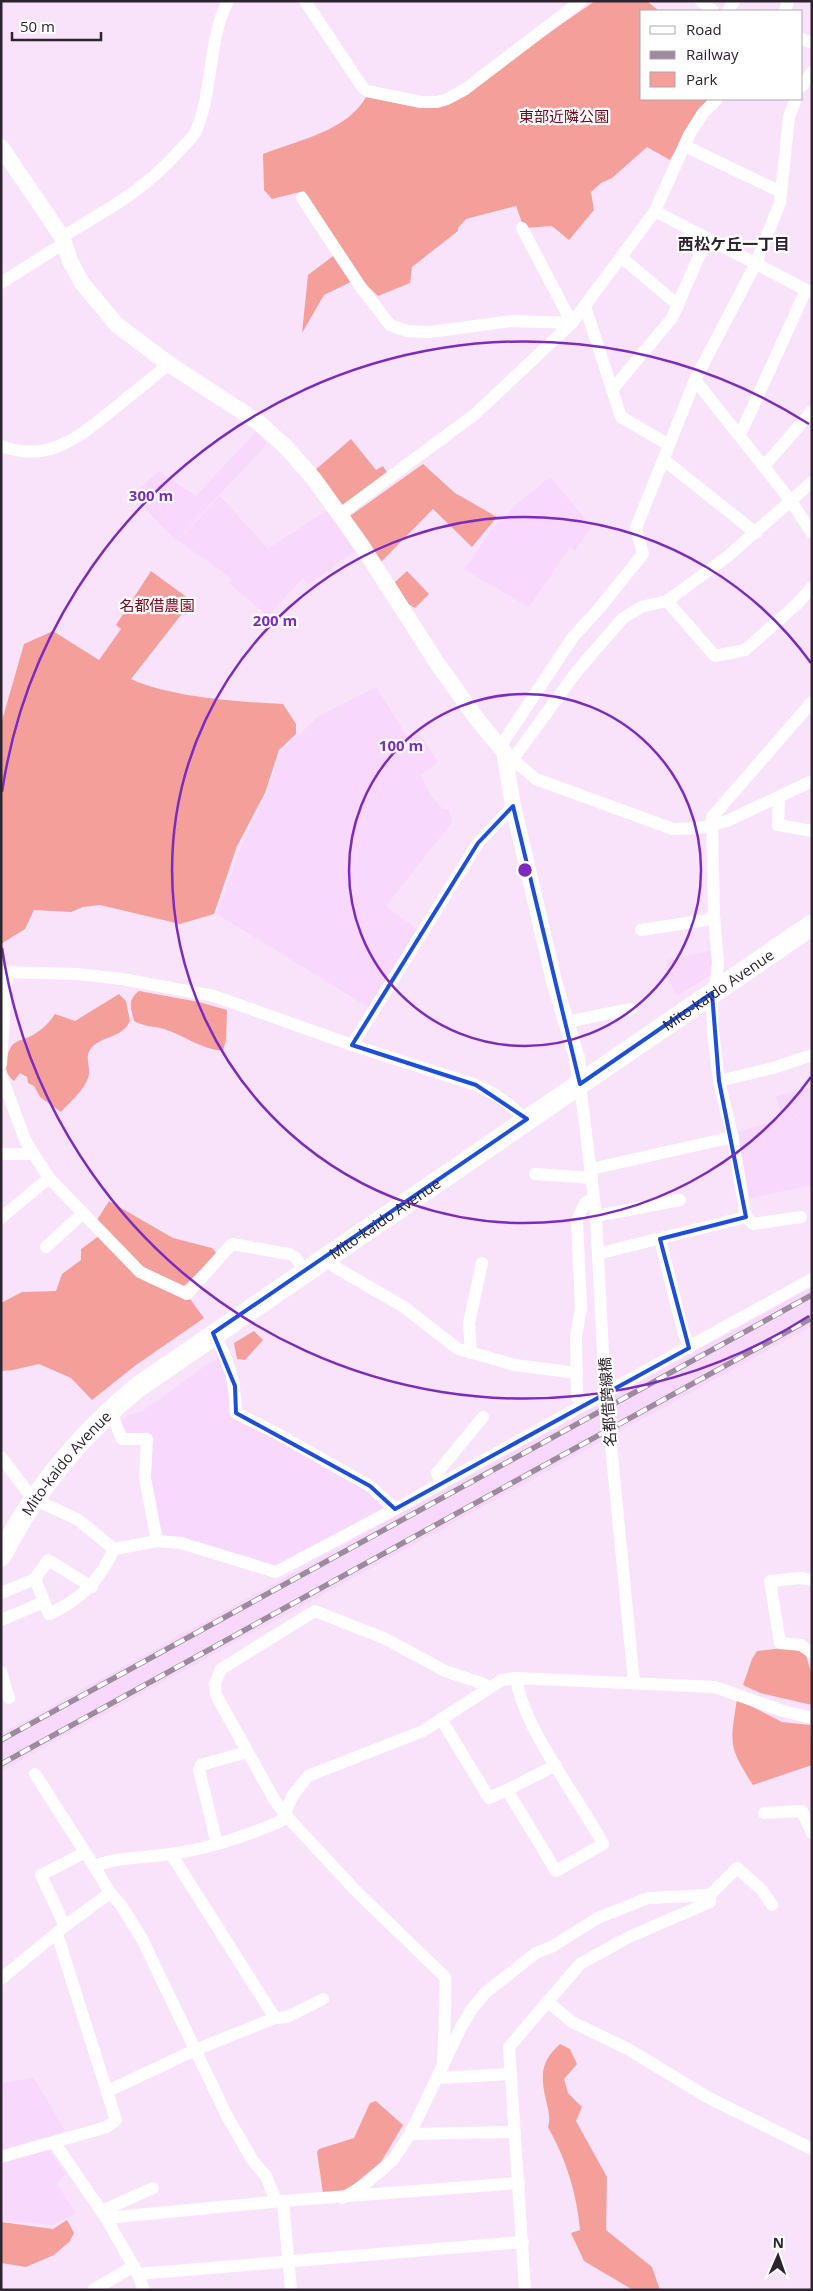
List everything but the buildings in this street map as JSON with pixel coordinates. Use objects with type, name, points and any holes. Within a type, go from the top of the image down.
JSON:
[{"type":"highway","name":"Mito-kaido Avenue","points":[[1,1556],[33,1499],[64,1458],[110,1410],[138,1386],[812,925]]},
{"type":"street","points":[[1,283],[133,194],[160,172],[195,132],[209,80],[213,46],[228,1]]},
{"type":"street","points":[[305,1],[363,88],[367,91],[421,102],[437,102],[464,90],[581,1]]},
{"type":"street","points":[[701,1],[711,10]]},
{"type":"street","points":[[803,85],[812,72]]},
{"type":"street","points":[[340,514],[474,415],[572,323],[655,211],[696,124],[716,100]]},
{"type":"street","points":[[604,1394],[605,1234],[597,1225],[577,1058],[566,1022],[512,806],[506,753],[573,636],[597,611],[643,554],[636,528],[695,380],[756,263],[780,203],[789,117],[796,100]]},
{"type":"street","points":[[685,146],[781,192]]},
{"type":"street","points":[[1,147],[63,240],[82,283],[117,325],[169,364],[258,422],[286,447],[314,479],[340,514],[437,663],[477,719],[506,753],[536,779],[673,829],[711,825],[780,797],[812,781]]},
{"type":"street","points":[[302,198],[364,291],[390,325],[406,331],[430,332],[512,321],[572,323]]},
{"type":"street","points":[[655,211],[809,292],[740,435]]},
{"type":"street","points":[[522,228],[572,323]]},
{"type":"street","points":[[612,390],[672,318],[707,238]]},
{"type":"street","points":[[621,257],[678,305]]},
{"type":"street","points":[[585,306],[621,417],[669,444]]},
{"type":"street","points":[[1,446],[28,453],[49,449],[81,436],[169,364]]},
{"type":"street","points":[[695,380],[791,501],[812,533]]},
{"type":"street","points":[[764,466],[812,411]]},
{"type":"street","points":[[664,460],[756,533]]},
{"type":"street","points":[[506,753],[623,618],[641,607],[667,602],[756,533],[812,482]]},
{"type":"street","points":[[667,602],[715,656],[721,656],[745,650],[797,604],[812,587]]},
{"type":"street","points":[[801,1217],[753,1224],[746,1217],[733,1137],[719,1081],[713,1031],[714,992],[718,963],[714,915],[711,825],[712,817],[726,799],[812,702]]},
{"type":"street","points":[[780,797],[778,825],[812,831]]},
{"type":"street","points":[[352,1045],[478,843],[512,806]]},
{"type":"street","points":[[641,930],[706,920],[714,915]]},
{"type":"street","points":[[1,1064],[4,972],[77,974],[184,989],[237,1003],[352,1045],[476,1085],[496,1095],[527,1119]]},
{"type":"street","points":[[566,1022],[632,1009]]},
{"type":"street","points":[[719,1081],[773,1068],[812,1055]]},
{"type":"street","points":[[1,1074],[4,1095],[32,1154],[49,1178],[140,1272],[187,1294],[232,1244],[289,1254],[295,1257],[305,1271]]},
{"type":"street","points":[[535,1174],[592,1174],[733,1137]]},
{"type":"street","points":[[1,1154],[32,1154]]},
{"type":"street","points":[[1,1218],[49,1178]]},
{"type":"street","points":[[590,1402],[578,1397],[576,1337],[581,1308],[577,1220],[584,1204],[594,1198]]},
{"type":"street","points":[[604,1394],[596,1358],[590,1236],[597,1225],[680,1200]]},
{"type":"street","points":[[46,1247],[82,1214]]},
{"type":"street","points":[[606,1252],[746,1217]]},
{"type":"street","name":"名都借跨線橋","points":[[597,1225],[605,1383],[634,1682]]},
{"type":"street","points":[[660,1239],[682,1328],[690,1348]]},
{"type":"street","points":[[323,1258],[404,1307],[458,1349],[515,1366],[577,1373]]},
{"type":"street","points":[[471,1353],[469,1323],[482,1263]]},
{"type":"street","points":[[1,1458],[33,1499],[77,1520],[114,1549],[157,1540],[181,1543],[276,1572],[395,1510],[812,1279]]},
{"type":"street","points":[[213,1333],[223,1349],[235,1386],[236,1414],[276,1433],[370,1486],[395,1510]]},
{"type":"street","points":[[110,1410],[122,1439],[147,1439],[145,1478],[157,1540]]},
{"type":"street","points":[[441,1484],[437,1473],[483,1417]]},
{"type":"street","points":[[35,1578],[48,1614],[69,1605],[92,1587],[106,1567],[114,1549]]},
{"type":"street","points":[[1,1593],[35,1578],[48,1560],[92,1587]]},
{"type":"street","points":[[812,1580],[800,1578],[770,1581],[780,1643],[801,1645],[812,1653]]},
{"type":"street","points":[[1,1620],[44,1602]]},
{"type":"street","points":[[440,2072],[444,1999],[447,1981],[445,1977],[357,1892],[275,1801],[216,1695],[215,1683],[221,1669],[315,1611],[386,1639],[445,1671],[484,1684],[488,1688]]},
{"type":"street","points":[[1,1672],[9,1698]]},
{"type":"street","points":[[507,1790],[556,1871],[603,1844],[532,1724],[518,1691],[516,1678]]},
{"type":"street","points":[[94,1866],[107,1861],[171,1854],[217,1844],[281,1821],[293,1795],[308,1776],[423,1732],[502,1680],[516,1678],[715,1687],[783,1711],[812,1718]]},
{"type":"street","points":[[441,1719],[490,1798],[556,1766]]},
{"type":"street","points":[[217,1844],[199,1770],[201,1765],[247,1752]]},
{"type":"street","points":[[35,1774],[84,1853],[110,1893],[121,1905],[142,1940],[227,2116],[253,2161],[266,2176],[279,2201],[290,2261],[291,2290]]},
{"type":"street","points":[[764,1813],[802,1811],[812,1833]]},
{"type":"street","points":[[1,2157],[107,2127],[116,2120],[61,1930],[41,1876],[84,1853]]},
{"type":"street","points":[[171,1854],[275,2018]]},
{"type":"street","points":[[343,2198],[364,2185],[393,2160],[410,2134],[472,2009],[486,1992],[536,1953],[553,1946],[598,1918],[648,1898],[710,1895],[737,1868],[762,1890],[772,1904]]},
{"type":"street","points":[[1,1979],[110,1893]]},
{"type":"street","points":[[525,2290],[509,2047],[580,1964],[629,1937],[710,1902],[710,1895]]},
{"type":"street","points":[[108,2091],[195,2050],[275,2018],[287,2017],[323,1999]]},
{"type":"street","points":[[548,2001],[572,2022],[628,2049],[708,2097],[812,2150]]},
{"type":"street","points":[[440,2072],[510,2074]]},
{"type":"street","points":[[410,2134],[515,2132]]},
{"type":"street","points":[[54,2142],[104,2214],[136,2270],[144,2290]]},
{"type":"street","points":[[104,2214],[519,2184]]},
{"type":"street","points":[[104,2214],[153,2188]]},
{"type":"street","points":[[93,2290],[136,2270],[290,2261],[523,2242]]},
{"type":"highlighted area","points":[[513,806],[580,1084],[712,993],[719,1081],[746,1217],[660,1239],[689,1348],[395,1509],[370,1486],[236,1413],[235,1386],[213,1333],[527,1119],[476,1085],[352,1045],[478,843]]},
{"type":"shaded area","points":[[256,432],[267,444],[176,541],[132,495],[159,471],[196,496]]},
{"type":"shaded area","points":[[550,477],[592,527],[575,550],[570,547],[529,607],[464,569],[493,528],[516,505]]},
{"type":"shaded area","points":[[220,496],[268,549],[327,510],[355,551],[308,585],[303,578],[268,616],[229,583],[232,579],[178,540]]},
{"type":"shaded area","points":[[376,687],[407,736],[418,732],[438,762],[420,775],[431,796],[443,809],[449,809],[452,822],[386,906],[421,932],[370,1008],[217,914],[241,847],[266,795],[281,752],[319,716]]},
{"type":"shaded area","points":[[714,950],[712,974],[677,996],[668,979],[667,960]]},
{"type":"shaded area","points":[[812,1087],[812,1185],[746,1199],[734,1133],[782,1119],[776,1096]]},
{"type":"shaded area","points":[[812,1287],[812,1326],[1,1771],[1,1734]]},
{"type":"shaded area","points":[[218,1357],[229,1388],[228,1415],[244,1425],[269,1435],[374,1495],[384,1502],[384,1510],[275,1569],[159,1532],[150,1487],[151,1436],[147,1432],[128,1433],[123,1430],[121,1423],[129,1415],[141,1412]]},
{"type":"shaded area","points":[[33,2077],[65,2131],[1,2150],[1,2084]]},
{"type":"shaded area","points":[[48,2149],[66,2174],[56,2183],[76,2213],[52,2225],[1,2220],[1,2163]]},
{"type":"green space","name":"東部近隣公園","points":[[595,1],[647,1],[658,10],[640,10],[640,100],[710,100],[689,126],[670,160],[647,147],[612,178],[601,183],[591,192],[594,210],[569,240],[552,226],[524,228],[516,206],[466,219],[458,228],[458,231],[412,267],[410,283],[378,296],[359,278],[324,295],[302,333],[308,275],[341,250],[304,191],[272,199],[264,190],[263,154],[307,139],[335,126],[359,107],[367,95],[445,105]]},
{"type":"green space","points":[[351,439],[376,470],[383,466],[388,474],[343,507],[314,471]]},
{"type":"green space","points":[[423,464],[455,493],[497,517],[472,547],[433,509],[380,563],[350,516]]},
{"type":"green space","name":"名都借農園","points":[[151,571],[192,601],[131,679],[165,690],[205,698],[283,704],[296,724],[296,734],[279,750],[265,793],[237,846],[214,914],[180,924],[100,905],[83,907],[71,912],[34,910],[25,929],[1,944],[1,724],[24,644],[53,631],[99,660],[121,629],[116,625]]},
{"type":"green space","points":[[407,571],[429,594],[415,608],[408,604],[395,582]]},
{"type":"green space","points":[[139,991],[199,1002],[227,1010],[226,1040],[223,1051],[200,1045],[164,1029],[134,1021],[131,1001]]},
{"type":"green space","points":[[119,994],[126,1001],[130,1021],[122,1031],[92,1047],[88,1054],[88,1079],[78,1094],[61,1112],[40,1097],[34,1086],[28,1083],[27,1077],[20,1073],[14,1081],[9,1076],[6,1064],[10,1048],[13,1044],[39,1031],[55,1014],[75,1021]]},
{"type":"green space","points":[[109,1201],[173,1238],[212,1248],[217,1254],[182,1288],[204,1318],[136,1365],[92,1400],[71,1378],[39,1364],[1,1371],[1,1303],[22,1292],[56,1291],[62,1274],[81,1260],[81,1249],[99,1236],[97,1220]]},
{"type":"green space","points":[[254,1331],[263,1340],[245,1360],[237,1359],[234,1343]]},
{"type":"green space","points":[[783,1648],[805,1651],[812,1676],[812,1705],[760,1693],[743,1685],[752,1659],[757,1651]]},
{"type":"green space","points":[[737,1699],[782,1722],[810,1725],[812,1765],[753,1785],[735,1753],[733,1744],[732,1736]]},
{"type":"green space","points":[[560,2044],[570,2049],[577,2064],[564,2079],[568,2093],[582,2107],[576,2121],[607,2177],[606,2230],[652,2267],[660,2290],[633,2290],[584,2261],[571,2233],[580,2230],[576,2203],[565,2164],[548,2127],[549,2114],[543,2083],[544,2069],[549,2056]]},
{"type":"green space","points":[[376,2101],[403,2125],[381,2162],[352,2186],[337,2194],[323,2193],[317,2152],[319,2149],[354,2138],[370,2103]]},
{"type":"green space","points":[[67,2220],[74,2233],[70,2241],[54,2255],[26,2267],[1,2263],[1,2222],[53,2229]]},
{"type":"railway","points":[[1,1740],[812,1295]]},
{"type":"railway","points":[[1,1764],[812,1318]]},
{"type":"district","name":"西松ケ丘一丁目","points":[[734,244]]}]
